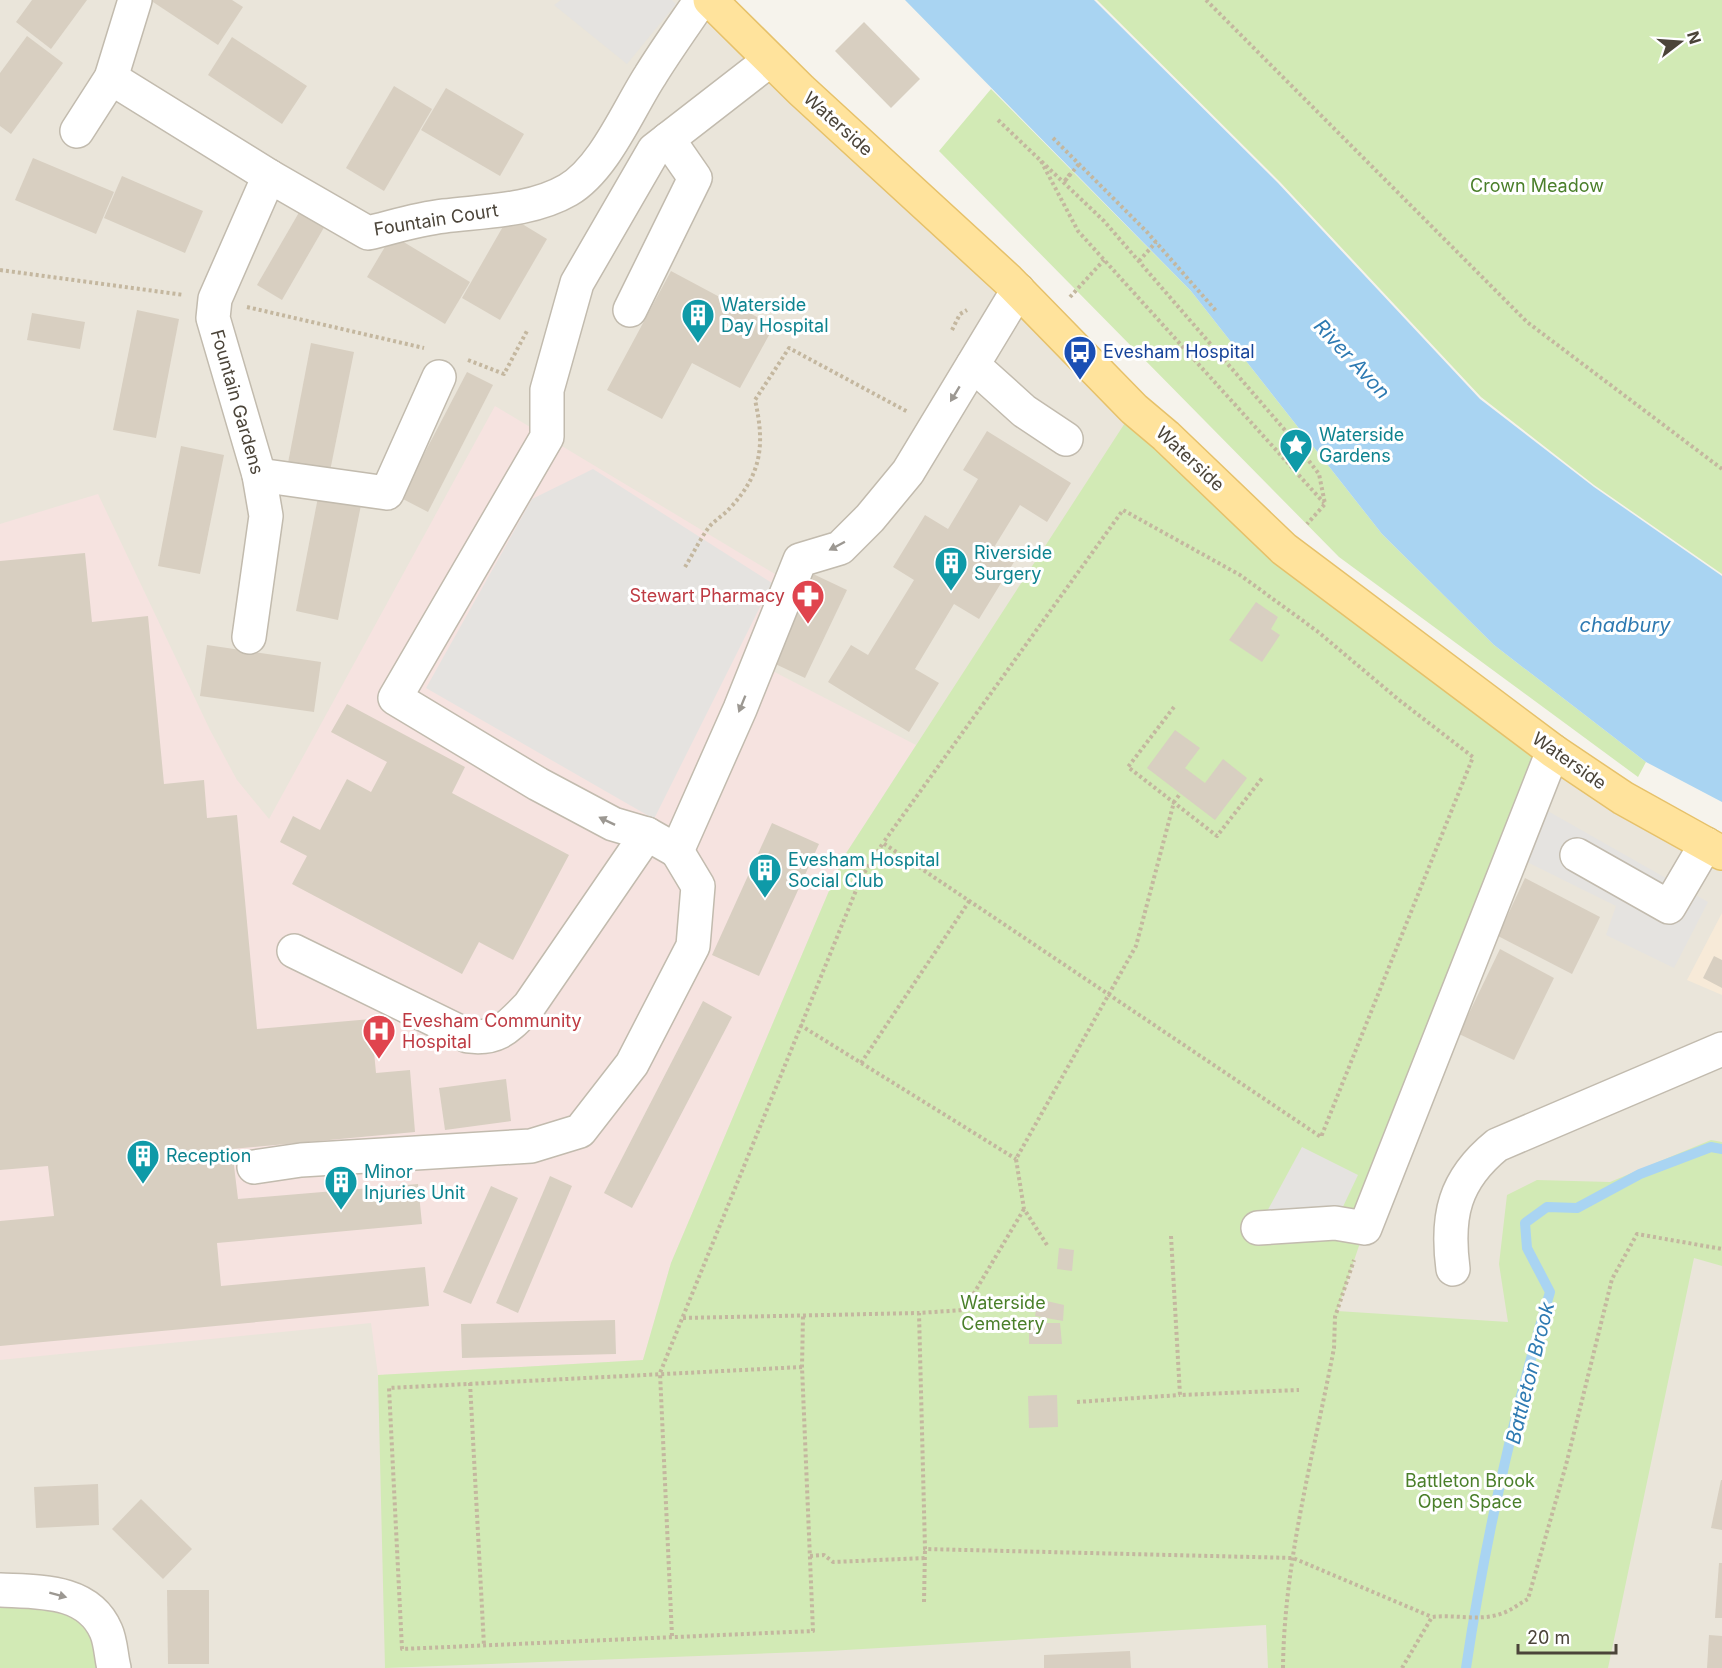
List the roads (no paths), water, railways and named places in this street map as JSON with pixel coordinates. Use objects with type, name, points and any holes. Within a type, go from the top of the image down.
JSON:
[{"type":"main road","name":"Waterside","points":[[710,0],[770,60],[1050,320],[1134,410],[1166,436],[1284,549],[1553,751],[1623,798],[1714,848]]},
{"type":"street","points":[[77,131],[111,78],[135,0]]},
{"type":"street","name":"Fountain Court","points":[[111,78],[269,176],[368,232],[416,221],[478,214],[540,201],[567,190],[585,176],[598,160],[651,73],[701,0]]},
{"type":"street","points":[[254,1167],[301,1160],[531,1146],[580,1131],[632,1064],[693,946],[698,886],[677,851],[647,834],[613,824],[538,784],[395,698],[547,437],[547,390],[577,283],[654,150],[770,60]]},
{"type":"street","points":[[630,310],[695,178],[668,139]]},
{"type":"street","name":"Fountain Gardens","points":[[249,637],[266,516],[259,475],[213,318],[215,299],[269,176]]},
{"type":"street","points":[[677,851],[740,709],[800,560],[840,548],[870,518],[908,472],[1018,290]]},
{"type":"street","points":[[973,365],[1024,411],[1066,439]]},
{"type":"street","points":[[259,475],[387,493],[439,377]]},
{"type":"street","points":[[1258,1228],[1335,1223],[1365,1228],[1553,751]]},
{"type":"street","points":[[294,951],[468,1036],[486,1039],[506,1030],[529,1006],[647,834]]},
{"type":"street","points":[[1577,855],[1669,907],[1714,848]]},
{"type":"street","points":[[1452,1269],[1448,1235],[1458,1194],[1476,1162],[1497,1145],[1722,1049]]},
{"type":"street","points":[[0,1590],[57,1593],[89,1607],[106,1631],[114,1668]]},
{"type":"water","name":"chadbury","points":[[905,0],[1094,0],[1278,183],[1480,399],[1594,487],[1722,576],[1722,802],[1646,762],[1494,645],[1382,534],[1191,291]]},
{"type":"waterway","name":"Battleton Brook","points":[[1466,1668],[1501,1478],[1550,1292],[1527,1248],[1525,1223],[1547,1207],[1577,1208],[1640,1174],[1711,1147],[1722,1149]]},
{"type":"place","name":"Waterside Day Hospital","points":[[698,344]]},
{"type":"place","name":"Evesham Hospital","points":[[1080,381]]},
{"type":"place","name":"Waterside Gardens","points":[[1296,474]]},
{"type":"place","name":"Riverside Surgery","points":[[951,592]]},
{"type":"place","name":"Stewart Pharmacy","points":[[808,625]]},
{"type":"place","name":"Evesham Hospital Social Club","points":[[765,899]]},
{"type":"place","name":"Evesham Community Hospital","points":[[379,1060]]},
{"type":"place","name":"Reception","points":[[143,1185]]},
{"type":"place","name":"Minor Injuries Unit","points":[[341,1211]]},
{"type":"park label","name":"Crown Meadow","points":[[1537,186]]},
{"type":"park label","name":"Waterside Cemetery","points":[[1003,1313]]},
{"type":"park label","name":"Battleton Brook Open Space","points":[[1470,1491]]},
{"type":"water label","name":"River Avon","points":[[1352,359]]}]
